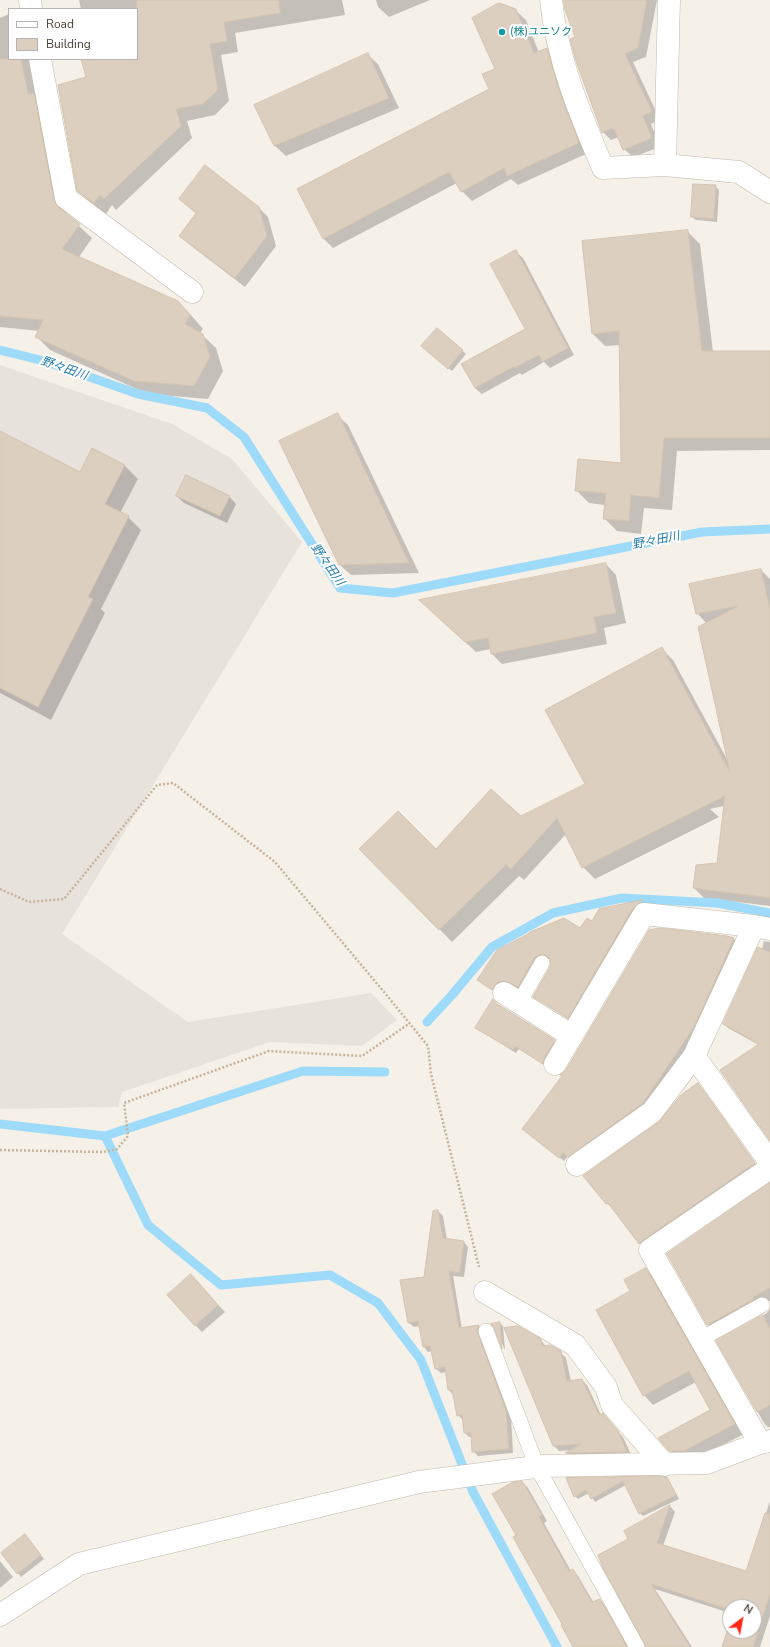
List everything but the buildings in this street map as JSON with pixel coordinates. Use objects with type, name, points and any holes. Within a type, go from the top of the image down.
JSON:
[{"type":"street","points":[[551,0],[554,26],[576,103],[603,168],[665,165],[739,172],[770,192]]},
{"type":"street","points":[[665,165],[669,0]]},
{"type":"street","points":[[40,60],[66,198],[192,292]]},
{"type":"street","points":[[555,1064],[644,914],[762,928],[694,1056],[652,1112],[577,1166]]},
{"type":"street","points":[[512,998],[572,1036]]},
{"type":"street","points":[[694,1056],[770,1162]]},
{"type":"street","points":[[0,1615],[79,1564],[418,1482],[537,1467],[708,1463],[765,1442],[701,1339],[650,1250],[770,1168]]},
{"type":"street","points":[[485,1292],[575,1345],[606,1387],[612,1405],[665,1465]]},
{"type":"lane","points":[[512,998],[542,963]]},
{"type":"lane","points":[[701,1339],[762,1305]]},
{"type":"lane","points":[[486,1331],[537,1467],[637,1647]]},
{"type":"path","points":[[0,889],[29,902],[64,899],[157,785],[173,783],[275,862],[428,1046],[431,1074],[485,1292]]},
{"type":"path","points":[[0,1150],[103,1152],[117,1149],[128,1136],[124,1103],[269,1051],[362,1056],[410,1023]]},
{"type":"shaded area","points":[[0,365],[172,424],[232,459],[302,542],[62,934],[188,1022],[371,993],[397,1020],[362,1046],[270,1042],[122,1092],[118,1107],[0,1109]]},
{"type":"waterway","name":"野々田川","points":[[0,350],[44,361],[138,394],[207,408],[244,437],[340,588],[393,593],[702,532],[770,529]]},
{"type":"waterway","points":[[427,1022],[452,995],[492,947],[553,913],[622,898],[717,903],[770,913]]},
{"type":"waterway","points":[[0,1124],[105,1136],[303,1071],[385,1072]]},
{"type":"waterway","points":[[105,1136],[148,1225],[221,1285],[330,1275],[378,1303],[421,1360],[473,1492],[557,1647]]},
{"type":"place","name":"(株)ユニソク","points":[[502,32]]}]
